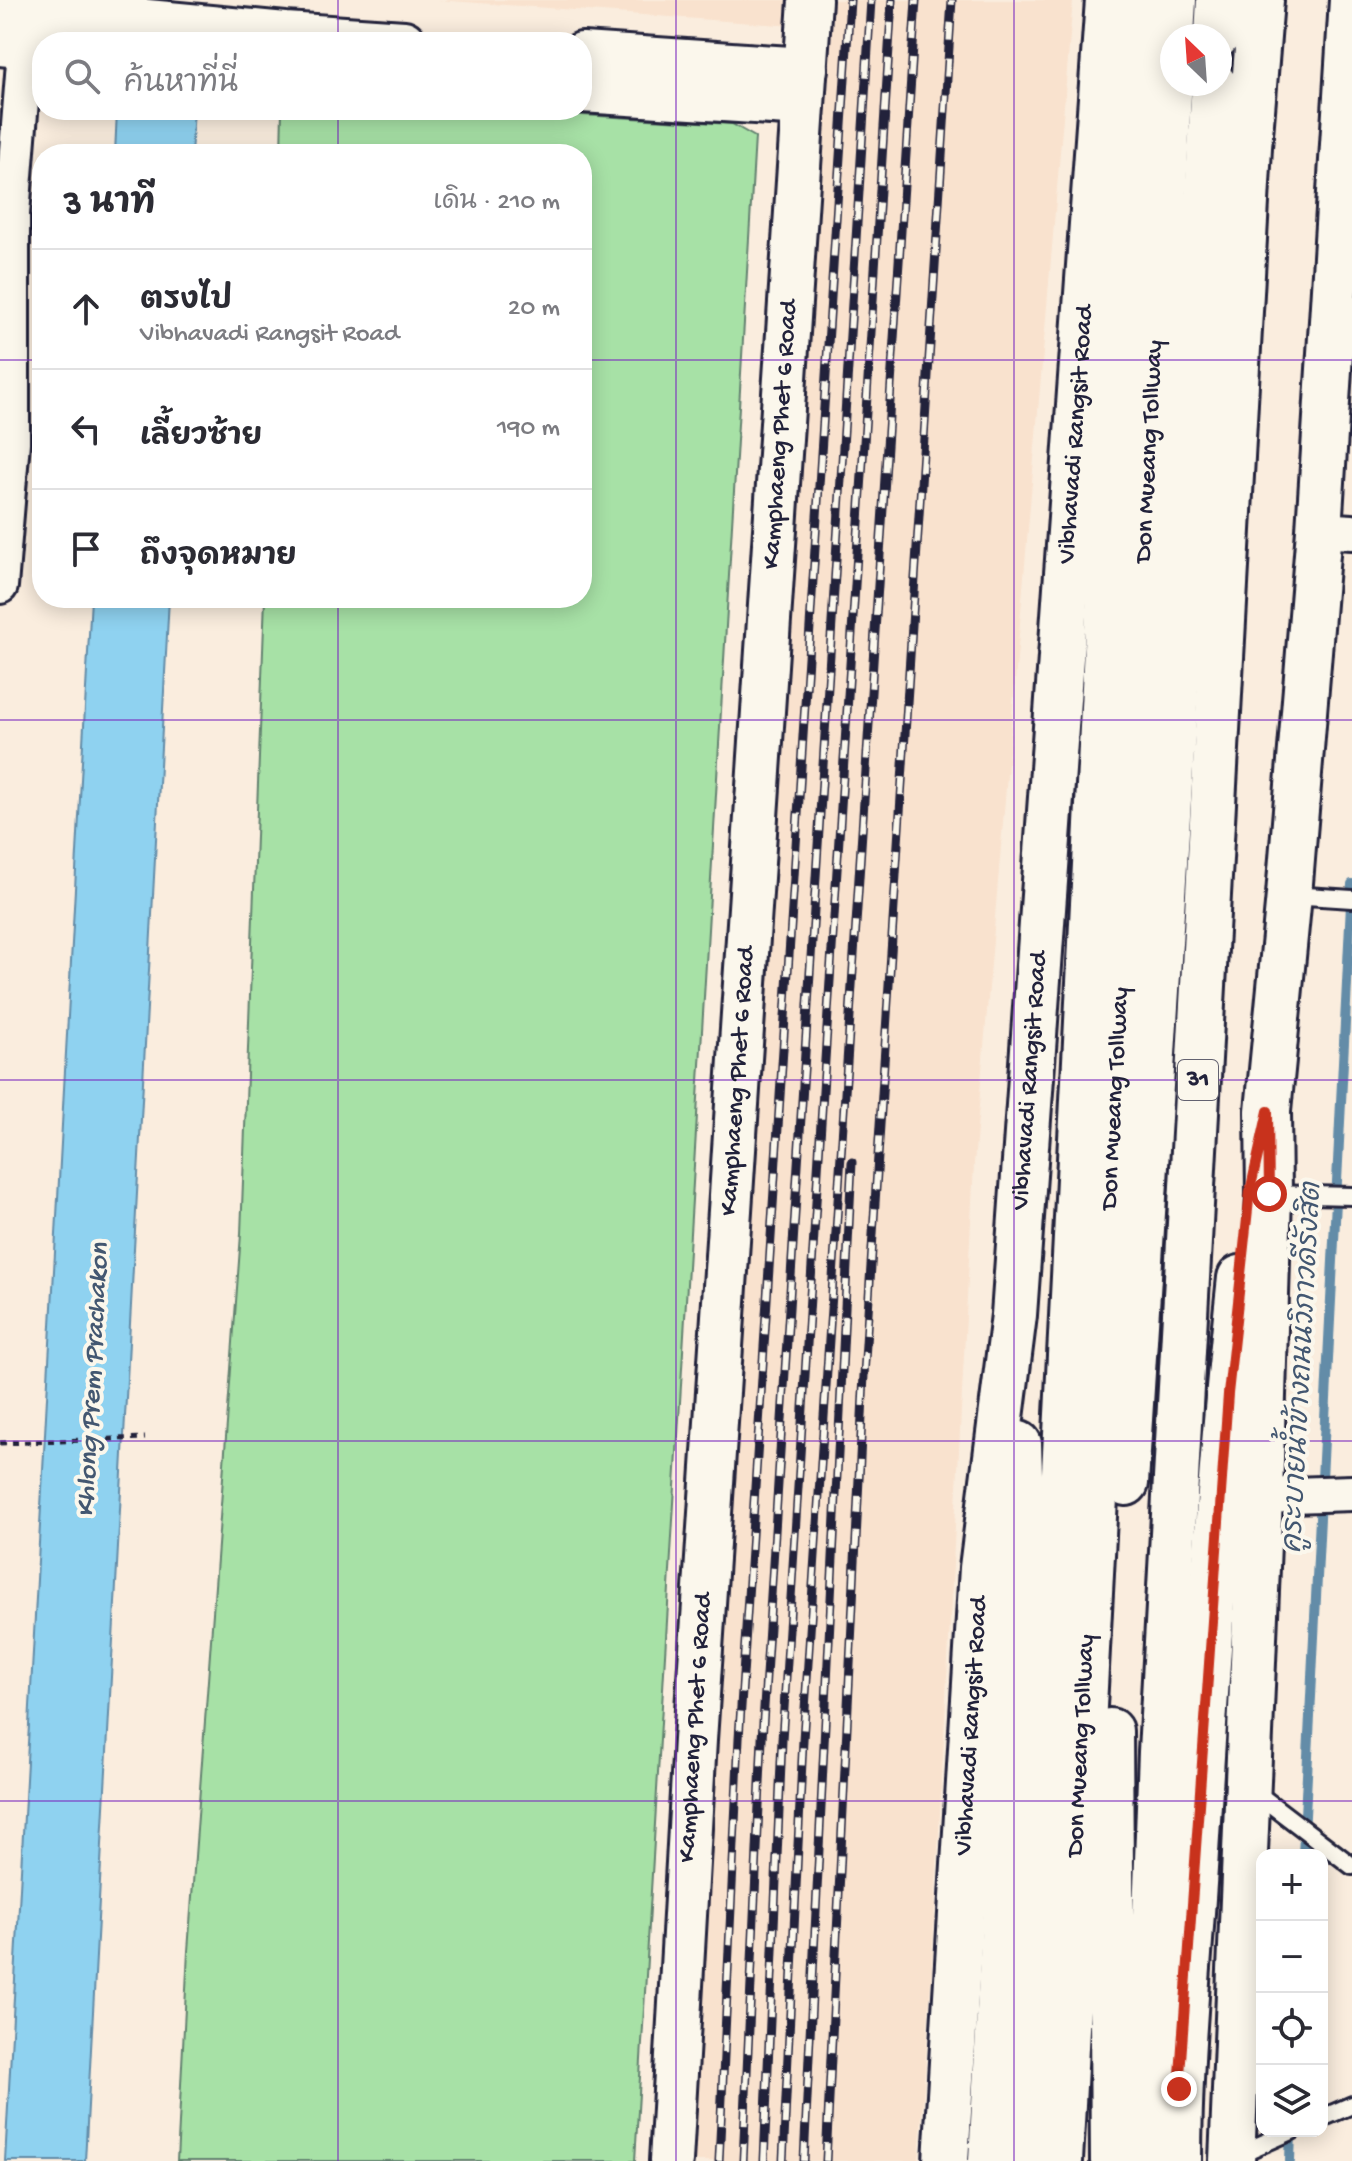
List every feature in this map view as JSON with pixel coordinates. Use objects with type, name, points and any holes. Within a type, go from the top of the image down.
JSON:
[{"type":"main road","name":"Vibhavadi Rangsit Road","points":[[946,2161],[982,1568],[1014,1315],[1108,0]]},
{"type":"main road","name":"Vibhavadi Rangsit Road","points":[[1029,2161],[1139,0]]},
{"type":"main road","name":"Don Mueang Tollway","points":[[1173,24],[1174,0]]},
{"type":"main road","points":[[1218,24],[1219,0]]},
{"type":"main road","name":"31","points":[[1146,2161],[1161,1752],[1248,163],[1261,0]]},
{"type":"main road","points":[[1179,2161],[1179,2089],[1228,1394],[1250,1191],[1268,1111],[1307,896],[1336,531],[1352,0]]},
{"type":"main road","name":"Don Mueang Tollway","points":[[1060,2161],[1169,96]]},
{"type":"main road","name":"Don Mueang Tollway","points":[[1113,2161],[1110,1738],[1213,96]]},
{"type":"main road","points":[[1243,2153],[1277,1495],[1268,1111]]},
{"type":"main road","points":[[991,2161],[1023,1567],[1014,1315]]},
{"type":"street","name":"Kamphaeng Phet 6 Road","points":[[671,2161],[698,1693],[810,0]]},
{"type":"street","points":[[0,586],[12,442],[6,215],[27,28],[199,32]]},
{"type":"street","points":[[592,55],[804,87]]},
{"type":"street","points":[[592,91],[804,87]]},
{"type":"street","points":[[1277,1495],[1345,1493]]},
{"type":"lane","points":[[1307,896],[1352,899]]},
{"type":"lane","points":[[1269,1194],[1352,1196]]},
{"type":"lane","points":[[1263,1798],[1352,1866]]},
{"type":"lane","points":[[1328,2115],[1352,2105]]},
{"type":"lane","points":[[1243,2153],[1279,2137]]},
{"type":"path","points":[[0,1443],[145,1438]]},
{"type":"shaded area","points":[[438,0],[1073,0],[974,1164],[919,2161],[692,2161],[794,26]]},
{"type":"green space","points":[[592,116],[732,124],[755,137],[635,2161],[177,2161],[188,1951],[241,1234],[265,608],[592,608],[592,144],[281,144],[282,120],[592,120]]},
{"type":"water","points":[[117,120],[193,120],[192,144],[115,144]]},
{"type":"water","name":"Khlong Prem Prachakon","points":[[90,608],[168,608],[85,2161],[5,2161]]},
{"type":"waterway","name":"คูระบายน้ำข้างถนนวิภาวดีรังสิต","points":[[1303,1849],[1352,884]]},
{"type":"waterway","name":"คูระบายน้ำข้างถนนวิภาวดีรังสิต","points":[[1290,2161],[1291,2137]]},
{"type":"railway","points":[[719,2161],[739,1738],[850,0]]},
{"type":"railway","points":[[743,2161],[762,1739],[871,0]]},
{"type":"railway","points":[[764,2161],[782,1740],[892,0]]},
{"type":"railway","points":[[783,2161],[803,1740],[916,0]]},
{"type":"railway","points":[[826,2161],[864,1375],[952,0]]},
{"type":"railway","points":[[804,2161],[852,1162]]},
{"type":"route","points":[[1179,2089],[1228,1394],[1250,1191],[1268,1111],[1269,1194]]}]
